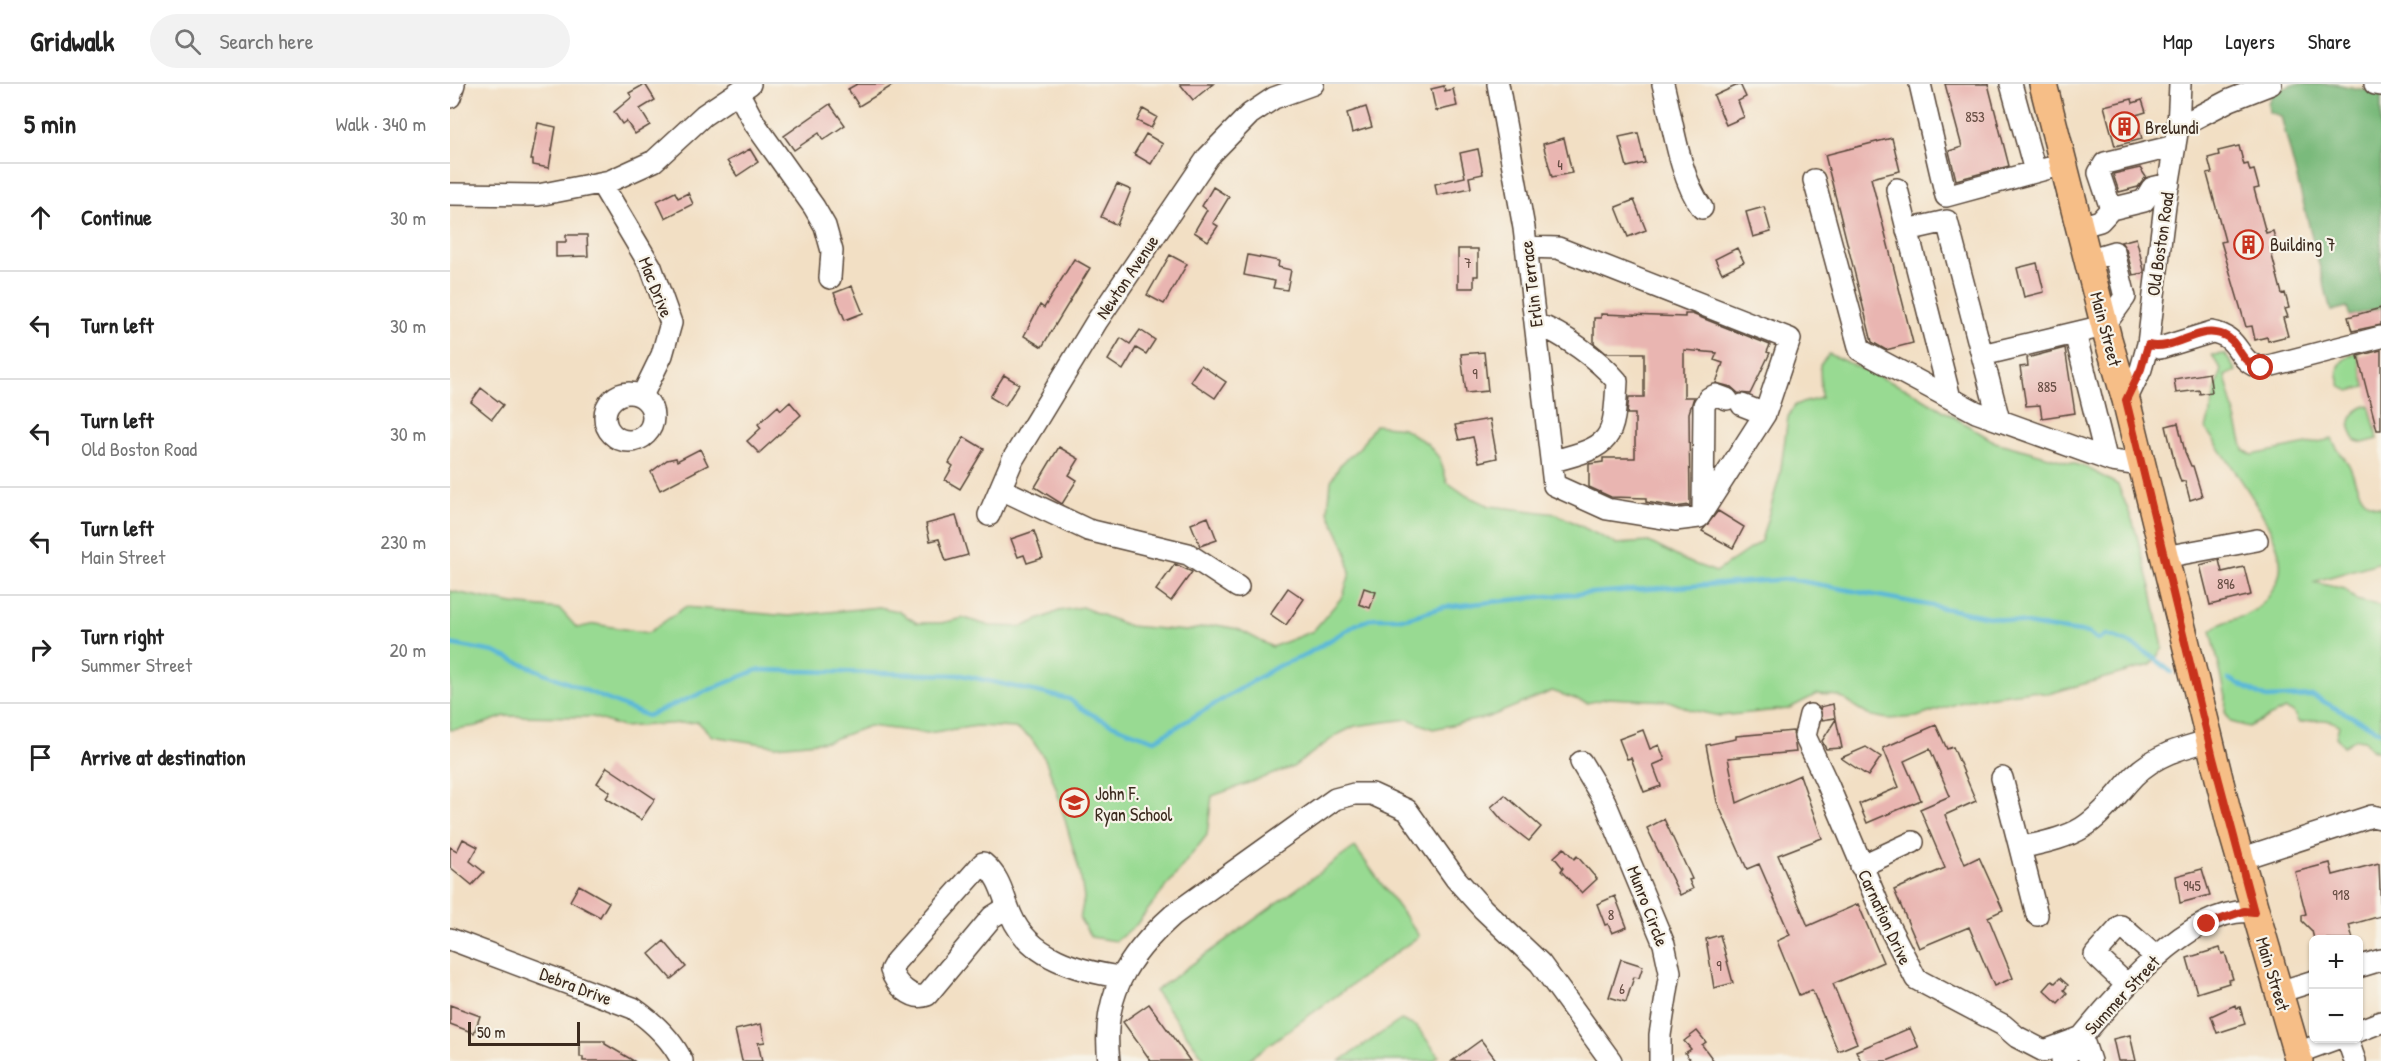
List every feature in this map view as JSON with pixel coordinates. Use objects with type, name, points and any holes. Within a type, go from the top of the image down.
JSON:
[{"type":"main road","name":"Main Street","points":[[2043,84],[2104,326],[2126,400],[2208,741],[2254,912],[2298,1057]]},
{"type":"street","points":[[450,98],[454,84]]},
{"type":"street","name":"Newton Avenue","points":[[989,515],[1013,459],[1096,321],[1208,157],[1250,114],[1274,98],[1313,84]]},
{"type":"street","name":"Erlin Terrace","points":[[1498,84],[1526,247],[1553,461],[1554,485],[1607,509],[1675,520],[1699,517],[1703,510]]},
{"type":"street","points":[[1663,84],[1687,179],[1693,196],[1702,208]]},
{"type":"street","points":[[1920,84],[1946,196],[2064,164]]},
{"type":"street","points":[[2011,84],[2035,171]]},
{"type":"street","name":"Old Boston Road","points":[[2126,400],[2141,369],[2148,345],[2176,137],[2180,84]]},
{"type":"street","points":[[2111,209],[2099,173],[2105,163],[2176,137],[2230,100],[2271,84]]},
{"type":"street","points":[[2375,84],[2381,85]]},
{"type":"street","points":[[450,194],[538,195],[601,183],[654,161],[704,116],[744,88],[755,124],[825,226],[832,251],[830,278]]},
{"type":"street","points":[[1814,180],[1860,350],[1950,398],[2000,420],[2106,458],[2141,465]]},
{"type":"street","name":"Mac Drive","points":[[601,183],[651,267],[671,323],[662,355],[642,396]]},
{"type":"street","points":[[2079,227],[2100,220],[2111,209],[2144,201],[2152,188],[2169,184]]},
{"type":"street","points":[[1897,189],[1950,398]]},
{"type":"street","points":[[1907,230],[1947,221],[2000,420]]},
{"type":"street","points":[[1526,247],[1558,248],[1790,339],[1765,414],[1703,510]]},
{"type":"street","points":[[1536,324],[1559,334],[1604,366],[1617,381],[1613,429],[1603,442],[1581,454],[1553,461]]},
{"type":"street","points":[[1982,355],[2104,326]]},
{"type":"street","points":[[2075,333],[2106,458]]},
{"type":"street","points":[[2148,345],[2160,348],[2217,333],[2232,339],[2247,363],[2261,368],[2381,337]]},
{"type":"street","points":[[1703,510],[1704,405],[1709,398],[1716,395],[1765,414]]},
{"type":"street","points":[[1000,489],[1088,530],[1188,555],[1238,587]]},
{"type":"street","points":[[2164,557],[2257,540]]},
{"type":"street","name":"Carnation Drive","points":[[1810,715],[1804,736],[1828,785],[1890,931],[1916,979],[2003,1025],[2017,1037],[2044,1051],[2082,1037]]},
{"type":"street","points":[[2020,848],[2080,829],[2101,813],[2136,775],[2156,759],[2171,750],[2208,741]]},
{"type":"street","name":"Munro Circle","points":[[1581,762],[1605,802],[1664,944],[1670,972],[1660,1035],[1660,1061]]},
{"type":"street","points":[[2002,778],[2037,915]]},
{"type":"street","points":[[1109,1061],[1108,1018],[1120,977],[1137,950],[1173,915],[1335,799],[1354,794],[1372,794],[1390,800],[1407,810],[1456,879],[1483,909],[1540,963],[1611,1061]]},
{"type":"street","points":[[2240,859],[2372,816],[2381,818]]},
{"type":"street","points":[[1861,866],[1913,842]]},
{"type":"street","points":[[1008,908],[992,917],[927,995],[920,998],[913,996],[894,978],[891,970],[896,961],[983,863],[1002,885],[1008,908],[1024,935],[1053,957],[1073,967],[1120,977]]},
{"type":"street","name":"Summer Street","points":[[2062,1061],[2155,956],[2190,933],[2227,915],[2244,911],[2254,912]]},
{"type":"street","points":[[2127,985],[2095,955],[2121,926],[2155,956]]},
{"type":"street","name":"Debra Drive","points":[[450,939],[633,1008],[654,1023],[671,1042],[682,1061]]},
{"type":"street","points":[[2363,965],[2381,960]]},
{"type":"street","points":[[2278,992],[2309,982]]},
{"type":"street","points":[[2363,1029],[2381,1022]]},
{"type":"street","points":[[2082,1037],[2090,1061]]},
{"type":"street","points":[[2298,1057],[2327,1043]]},
{"type":"street","points":[[2349,1043],[2355,1061]]},
{"type":"green space","points":[[2293,84],[2335,84],[2381,93],[2381,308],[2350,316],[2347,307],[2331,311],[2281,116],[2269,112],[2268,103],[2273,93]]},
{"type":"green space","points":[[2357,352],[2366,387],[2350,391],[2341,387],[2338,370],[2342,361]]},
{"type":"green space","points":[[1829,354],[1913,392],[1995,442],[2086,467],[2118,485],[2133,522],[2152,591],[2163,648],[2151,665],[2048,694],[2031,691],[1971,699],[1917,717],[1888,719],[1868,715],[1839,696],[1817,694],[1788,709],[1720,716],[1691,710],[1669,701],[1608,698],[1587,703],[1552,691],[1489,717],[1433,729],[1408,719],[1355,726],[1337,735],[1293,767],[1212,796],[1207,835],[1136,925],[1116,941],[1091,937],[1080,919],[1084,898],[1080,873],[1056,788],[1045,759],[1030,737],[1015,728],[977,726],[927,733],[869,726],[828,741],[776,746],[712,736],[698,722],[622,727],[593,717],[505,716],[477,726],[450,730],[450,591],[513,604],[560,609],[577,628],[595,624],[648,633],[685,607],[789,616],[879,607],[898,611],[917,623],[941,623],[964,618],[990,626],[1022,627],[1059,611],[1082,607],[1129,626],[1186,631],[1216,625],[1238,629],[1272,647],[1313,631],[1343,596],[1350,573],[1346,550],[1328,511],[1331,481],[1340,465],[1360,447],[1375,425],[1403,428],[1428,444],[1440,459],[1447,482],[1467,496],[1490,506],[1557,514],[1616,544],[1649,542],[1686,561],[1716,572],[1761,541],[1780,475],[1788,417],[1795,405],[1821,398],[1820,365]]},
{"type":"green space","points":[[2225,354],[2236,371],[2225,376],[2244,450],[2252,455],[2332,439],[2350,467],[2363,498],[2381,507],[2381,562],[2313,582],[2345,589],[2356,600],[2381,606],[2381,752],[2371,749],[2364,740],[2355,739],[2344,746],[2336,737],[2339,725],[2324,720],[2299,723],[2293,712],[2285,709],[2249,727],[2231,722],[2225,712],[2226,697],[2211,630],[2249,614],[2260,606],[2273,590],[2280,570],[2274,538],[2264,518],[2206,429],[2221,369],[2212,355]]},
{"type":"green space","points":[[2369,405],[2378,439],[2363,443],[2356,441],[2350,424],[2357,411]]},
{"type":"green space","points":[[1355,847],[1419,936],[1246,1061],[1206,1061],[1155,991]]},
{"type":"green space","points":[[1401,1020],[1417,1027],[1439,1056],[1433,1061],[1340,1061]]},
{"type":"building","points":[[645,84],[655,100],[640,109],[650,125],[635,134],[626,121],[622,124],[614,112],[632,97],[629,93]]},
{"type":"building","points":[[857,84],[895,84],[859,106],[848,89]]},
{"type":"building","points":[[1180,84],[1213,84],[1193,100]]},
{"type":"building","points":[[1740,84],[1746,97],[1738,101],[1744,117],[1726,125],[1714,96]]},
{"type":"building","points":[[1945,84],[1988,84],[2009,166],[1956,180],[1949,151],[1962,147]]},
{"type":"building","points":[[1444,86],[1445,91],[1453,89],[1457,106],[1436,111],[1431,89]]},
{"type":"building","name":"Brelundi","points":[[2132,99],[2133,103],[2142,100],[2146,112],[2136,115],[2142,139],[2115,146],[2104,106]]},
{"type":"building","points":[[830,104],[845,125],[823,140],[819,133],[794,150],[784,136]]},
{"type":"building","points":[[1366,107],[1372,127],[1352,133],[1347,113]]},
{"type":"building","points":[[1143,109],[1157,117],[1151,128],[1137,121]]},
{"type":"building","points":[[538,123],[556,127],[549,168],[533,165],[533,160],[531,160]]},
{"type":"building","points":[[1638,133],[1645,163],[1627,167],[1619,137]]},
{"type":"building","points":[[1146,134],[1163,144],[1151,164],[1134,154]]},
{"type":"building","points":[[1564,138],[1572,173],[1552,177],[1543,144]]},
{"type":"building","points":[[1892,138],[1900,171],[1871,178],[1913,343],[1886,350],[1872,342],[1825,155]]},
{"type":"building","name":"Building 7","points":[[2239,146],[2244,165],[2248,164],[2250,171],[2254,170],[2259,188],[2254,189],[2266,233],[2273,231],[2277,246],[2270,248],[2282,294],[2285,293],[2289,308],[2285,309],[2288,317],[2283,318],[2288,336],[2268,341],[2267,337],[2255,340],[2252,326],[2246,327],[2221,242],[2225,241],[2207,174],[2212,173],[2208,158],[2219,155],[2218,151]]},
{"type":"building","points":[[750,149],[758,162],[737,176],[727,161]]},
{"type":"building","points":[[1478,149],[1483,174],[1469,177],[1471,188],[1437,195],[1435,184],[1465,177],[1460,153]]},
{"type":"building","points":[[2140,168],[2146,177],[2138,187],[2119,192],[2113,174]]},
{"type":"building","points":[[1117,184],[1131,190],[1117,225],[1101,217]]},
{"type":"building","points":[[1213,187],[1229,197],[1213,223],[1218,226],[1208,241],[1194,232],[1207,210],[1202,206]]},
{"type":"building","points":[[675,192],[678,198],[688,193],[693,204],[665,218],[657,201]]},
{"type":"building","points":[[1634,200],[1646,230],[1628,237],[1616,207]]},
{"type":"building","points":[[1764,207],[1771,232],[1753,237],[1746,212]]},
{"type":"building","points":[[566,235],[587,235],[588,256],[556,257],[556,242],[566,242]]},
{"type":"building","points":[[2136,238],[2144,273],[2133,275],[2126,249],[2121,242]]},
{"type":"building","points":[[1737,248],[1744,262],[1722,273],[1715,259]]},
{"type":"building","points":[[1458,249],[1478,249],[1478,276],[1474,276],[1474,288],[1458,288]]},
{"type":"building","points":[[1170,255],[1187,264],[1164,304],[1147,295]]},
{"type":"building","points":[[1248,255],[1279,261],[1278,267],[1291,270],[1287,290],[1273,288],[1275,281],[1244,275]]},
{"type":"building","points":[[1074,259],[1090,268],[1042,347],[1024,336],[1040,305],[1044,308]]},
{"type":"building","points":[[2037,263],[2044,292],[2024,297],[2017,268]]},
{"type":"building","points":[[852,286],[863,313],[845,320],[834,293]]},
{"type":"building","points":[[2381,308],[2381,325],[2352,331],[2348,317]]},
{"type":"building","points":[[1601,314],[1685,317],[1685,314],[1692,314],[1770,345],[1767,352],[1770,353],[1750,394],[1738,393],[1731,387],[1716,383],[1723,363],[1714,360],[1717,353],[1684,350],[1684,397],[1694,397],[1689,413],[1690,505],[1675,507],[1646,502],[1646,498],[1611,497],[1589,487],[1589,464],[1603,462],[1603,458],[1635,458],[1635,414],[1627,414],[1629,397],[1644,397],[1644,353],[1606,353],[1594,343],[1594,318],[1601,318]]},
{"type":"building","points":[[1140,330],[1155,340],[1146,354],[1136,348],[1123,370],[1108,360],[1121,338],[1130,344]]},
{"type":"building","points":[[2065,348],[2075,413],[2042,418],[2040,405],[2026,406],[2020,367],[2028,366],[2027,358]]},
{"type":"building","points":[[2381,350],[2381,430],[2377,430],[2358,356]]},
{"type":"building","points":[[1484,352],[1488,391],[1466,393],[1461,354]]},
{"type":"building","points":[[1201,365],[1226,382],[1215,398],[1190,381]]},
{"type":"building","points":[[2209,373],[2212,392],[2200,394],[2199,390],[2176,393],[2174,379]]},
{"type":"building","points":[[1004,375],[1019,384],[1005,406],[990,397]]},
{"type":"building","points":[[481,388],[503,405],[492,419],[471,402]]},
{"type":"building","points":[[790,402],[801,415],[759,453],[747,441],[761,428],[758,424],[778,406],[781,410]]},
{"type":"building","points":[[1490,419],[1497,458],[1479,462],[1473,437],[1459,440],[1455,425]]},
{"type":"building","points":[[2178,423],[2185,452],[2193,466],[2202,496],[2190,500],[2185,481],[2181,482],[2175,464],[2166,426]]},
{"type":"building","points":[[964,437],[984,449],[960,489],[945,480],[953,466],[949,463]]},
{"type":"building","points":[[1059,447],[1079,459],[1069,475],[1077,480],[1062,504],[1035,487]]},
{"type":"building","points":[[700,449],[708,465],[660,490],[651,472],[667,460],[676,458],[677,461]]},
{"type":"building","points":[[1718,511],[1744,527],[1733,548],[1702,531]]},
{"type":"building","points":[[956,516],[968,555],[946,561],[939,539],[930,541],[926,524]]},
{"type":"building","points":[[1208,517],[1217,540],[1200,546],[1191,524]]},
{"type":"building","points":[[1034,531],[1043,558],[1027,563],[1024,555],[1018,557],[1011,539]]},
{"type":"building","points":[[2219,560],[2222,572],[2244,567],[2251,595],[2210,605],[2200,565]]},
{"type":"building","points":[[1175,564],[1192,572],[1171,601],[1156,590]]},
{"type":"building","points":[[1288,588],[1304,599],[1286,625],[1270,614]]},
{"type":"building","points":[[1364,588],[1376,592],[1370,608],[1359,604]]},
{"type":"building","points":[[1833,704],[1835,718],[1822,720],[1820,707]]},
{"type":"building","points":[[1836,719],[1842,748],[1826,749],[1822,741]]},
{"type":"building","points":[[1936,725],[1947,749],[1953,747],[1976,801],[1945,815],[1965,864],[1979,857],[2003,910],[1988,917],[2013,978],[1994,986],[1969,927],[1919,948],[1894,890],[1945,868],[1920,809],[1950,796],[1930,749],[1904,761],[1921,800],[1867,823],[1859,804],[1899,787],[1883,748]]},
{"type":"building","points":[[1643,730],[1650,749],[1659,745],[1665,760],[1653,765],[1661,786],[1644,792],[1631,758],[1627,759],[1619,739]]},
{"type":"building","points":[[1793,731],[1796,752],[1728,758],[1737,803],[1800,775],[1822,838],[1778,855],[1808,926],[1858,904],[1883,962],[1833,984],[1857,1043],[1838,1051],[1812,990],[1799,995],[1777,941],[1790,935],[1759,864],[1747,869],[1717,802],[1706,745],[1736,739],[1736,736]]},
{"type":"building","points":[[1866,747],[1881,757],[1868,776],[1841,758]]},
{"type":"building","points":[[607,767],[655,799],[641,820],[606,798],[610,792],[597,783]]},
{"type":"building","points":[[1505,795],[1541,827],[1529,841],[1502,820],[1491,807]]},
{"type":"building","points":[[1664,819],[1692,879],[1689,880],[1693,889],[1680,895],[1647,828]]},
{"type":"building","points":[[463,839],[478,847],[470,861],[484,872],[472,885],[450,867],[450,847],[457,851]]},
{"type":"building","points":[[1564,848],[1574,859],[1577,856],[1597,879],[1582,893],[1561,871],[1563,868],[1554,857]]},
{"type":"building","points":[[2330,863],[2333,875],[2379,863],[2381,916],[2349,925],[2352,935],[2313,935],[2302,921],[2302,915],[2306,914],[2295,872]]},
{"type":"building","points":[[2202,869],[2210,895],[2180,903],[2176,876]]},
{"type":"building","points":[[579,885],[609,902],[600,917],[570,901]]},
{"type":"building","points":[[1615,896],[1627,927],[1612,933],[1608,924],[1605,925],[1597,904]]},
{"type":"building","points":[[1720,935],[1733,983],[1714,988],[1706,939]]},
{"type":"building","points":[[664,941],[686,967],[671,979],[649,954]]},
{"type":"building","points":[[2220,948],[2222,954],[2225,953],[2233,979],[2228,980],[2229,983],[2197,993],[2187,958]]},
{"type":"building","points":[[1621,959],[1643,966],[1639,978],[1634,977],[1626,1002],[1609,997]]},
{"type":"building","points":[[2060,978],[2068,985],[2064,990],[2067,993],[2058,1003],[2044,990],[2052,981],[2055,983]]},
{"type":"building","points":[[1149,1004],[1190,1061],[1151,1061],[1123,1022]]},
{"type":"building","points":[[450,1005],[480,1016],[474,1033],[450,1024]]},
{"type":"building","points":[[2235,1005],[2236,1008],[2240,1007],[2245,1024],[2217,1033],[2211,1016]]},
{"type":"building","points":[[761,1024],[765,1042],[758,1043],[762,1061],[742,1061],[735,1030]]},
{"type":"building","points":[[1910,1028],[1919,1048],[1887,1061],[1861,1061],[1856,1051]]},
{"type":"building","points":[[1697,1031],[1706,1042],[1702,1045],[1714,1061],[1691,1061],[1685,1053],[1691,1049],[1684,1041]]},
{"type":"building","points":[[2130,1035],[2136,1061],[2118,1061],[2113,1039]]},
{"type":"building","points":[[1481,1040],[1497,1061],[1452,1061]]},
{"type":"building","points":[[580,1041],[605,1041],[605,1044],[634,1061],[583,1061],[583,1057],[580,1057]]},
{"type":"waterway","points":[[450,644],[494,652],[647,716],[757,670],[962,675],[1069,699],[1099,718],[1155,740],[1278,666],[1302,657],[1357,624],[1374,618],[1407,618],[1443,607],[1549,596],[1790,579],[2043,627],[2088,633],[2098,640],[2106,635],[2141,649],[2171,672]]},
{"type":"waterway","points":[[2229,679],[2266,698],[2313,696],[2381,732]]},
{"type":"place","name":"Brelundi","points":[[2124,127]]},
{"type":"place","name":"Building 7","points":[[2249,244]]},
{"type":"place","name":"John F. Ryan School","points":[[1074,803]]},
{"type":"route","points":[[2207,924],[2227,915],[2244,911],[2254,912],[2213,758],[2126,400],[2141,369],[2148,345],[2160,348],[2212,332],[2217,333],[2232,339],[2247,363],[2261,368]]}]
